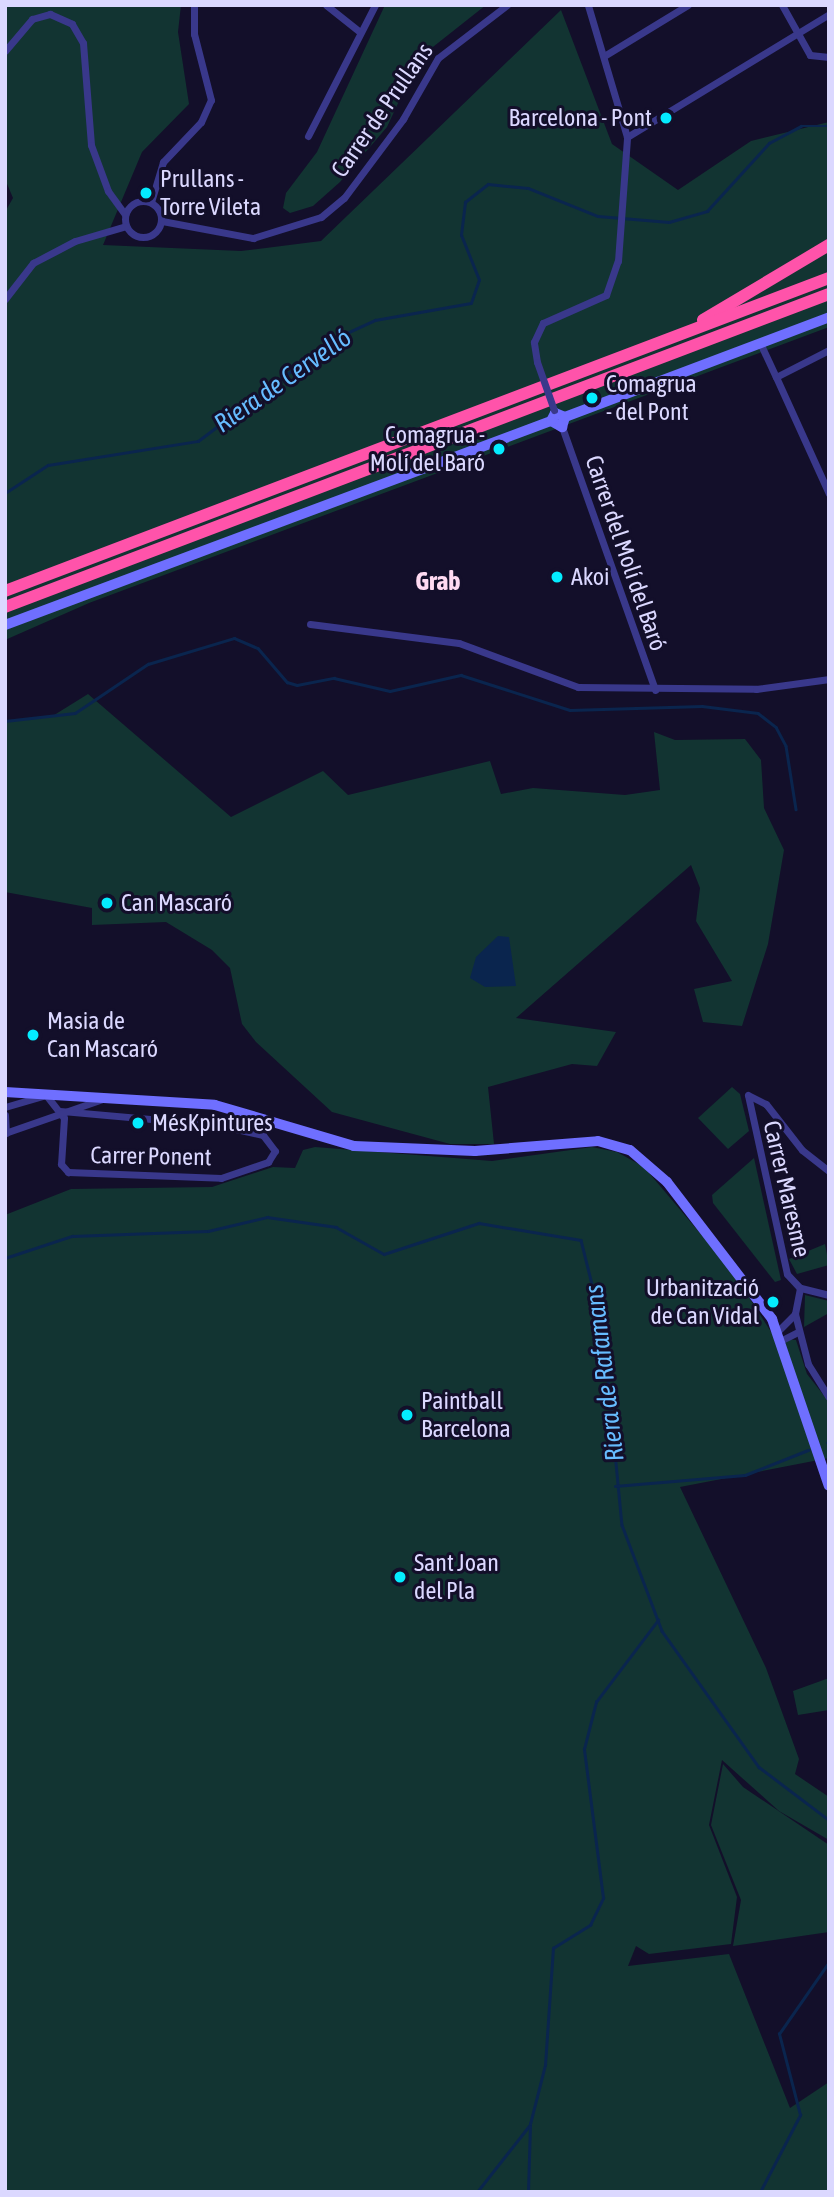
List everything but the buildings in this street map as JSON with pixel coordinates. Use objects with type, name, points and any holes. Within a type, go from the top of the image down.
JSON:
[{"type":"highway","points":[[660,345],[829,245]]},
{"type":"highway","points":[[5,591],[660,345],[829,278]]},
{"type":"highway","points":[[5,607],[829,294]]},
{"type":"main road","points":[[5,625],[761,345],[829,317]]},
{"type":"main road","points":[[5,1092],[227,1107],[354,1146],[475,1151],[617,1144],[667,1182],[780,1335],[829,1486]]},
{"type":"street","points":[[150,202],[163,162],[201,122],[211,100],[194,34],[194,5]]},
{"type":"street","points":[[326,5],[360,32]]},
{"type":"street","points":[[308,136],[375,5]]},
{"type":"street","name":"Carrer de Prullans","points":[[162,221],[253,237],[321,217],[344,198],[403,120],[438,58],[507,5]]},
{"type":"street","points":[[588,5],[627,137],[829,14]]},
{"type":"street","points":[[604,55],[688,5]]},
{"type":"street","points":[[782,5],[812,56],[829,57]]},
{"type":"street","points":[[5,51],[32,19],[50,14],[72,24],[83,43],[91,145],[108,191],[125,214],[126,226]]},
{"type":"street","name":"Carrer del Molí del Baró","points":[[627,137],[618,261],[606,295],[542,323],[534,342],[537,362],[654,690]]},
{"type":"street","points":[[125,214],[132,204],[150,202]]},
{"type":"street","points":[[5,299],[33,264],[75,241],[126,226],[146,237],[162,221],[150,202]]},
{"type":"street","points":[[761,345],[829,494]]},
{"type":"street","points":[[776,377],[829,350]]},
{"type":"street","points":[[310,624],[458,643],[563,684],[654,690],[775,688],[829,679]]},
{"type":"street","points":[[5,1107],[46,1095],[60,1111]]},
{"type":"street","name":"Carrer Maresme","points":[[800,1288],[787,1274],[748,1095],[766,1104],[802,1150],[829,1171]]},
{"type":"street","name":"Carrer Ponent","points":[[5,1115],[6,1133],[60,1111],[106,1098]]},
{"type":"street","name":"Carrer Ponent","points":[[60,1111],[218,1125],[263,1135],[275,1151],[268,1162],[220,1178],[68,1172],[61,1164],[60,1111]]},
{"type":"street","points":[[829,1295],[800,1288],[795,1314],[807,1364],[829,1397]]},
{"type":"street","points":[[780,1335],[795,1314]]},
{"type":"street","points":[[780,1335],[798,1332]]},
{"type":"green space","points":[[5,5],[181,5],[178,32],[189,104],[142,152],[103,245],[241,251],[321,241],[561,10],[612,144],[678,190],[751,141],[829,122],[829,327],[89,603],[5,640],[5,212],[13,198],[5,179]]},
{"type":"green space","points":[[385,5],[486,5],[419,58],[387,127],[340,182],[313,206],[290,213],[283,208],[286,193],[317,152]]},
{"type":"green space","points":[[88,694],[231,817],[323,771],[348,795],[490,761],[501,794],[533,788],[625,795],[660,790],[654,732],[675,740],[745,739],[761,760],[764,808],[784,850],[768,944],[742,1026],[703,1022],[694,989],[732,981],[696,921],[700,888],[691,865],[516,1018],[616,1032],[597,1066],[572,1064],[488,1087],[494,1144],[450,1144],[332,1112],[256,1042],[242,1024],[230,968],[212,950],[166,922],[92,925],[92,908],[5,892],[5,722],[51,717]]},
{"type":"green space","points":[[732,1087],[740,1094],[749,1131],[728,1149],[698,1118]]},
{"type":"green space","points":[[315,1147],[492,1161],[592,1147],[617,1152],[644,1167],[732,1271],[775,1338],[796,1340],[807,1374],[829,1402],[829,1458],[680,1487],[766,1668],[799,1759],[795,1774],[829,1797],[829,1840],[779,1811],[722,1760],[709,1825],[737,1897],[731,1944],[649,1954],[636,1946],[628,1966],[729,1954],[790,2108],[829,2082],[829,2192],[5,2192],[5,1215],[71,1189],[212,1187],[273,1167],[295,1168],[303,1150]]},
{"type":"green space","points":[[754,1158],[781,1280],[775,1282],[713,1203],[712,1195]]},
{"type":"green space","points":[[825,1244],[829,1265],[797,1274],[789,1259]]},
{"type":"green space","points":[[805,1295],[829,1301],[829,1313],[804,1327]]},
{"type":"green space","points":[[829,1678],[829,1710],[798,1715],[793,1691]]},
{"type":"green space","points":[[723,1764],[743,1787],[829,1845],[829,1932],[733,1946],[741,1900],[711,1825]]},
{"type":"water","points":[[498,936],[509,937],[516,986],[485,987],[470,978],[476,957]]},
{"type":"waterway","name":"Riera de Cervelló","points":[[5,493],[48,465],[198,441],[334,339],[375,320],[471,303],[479,280],[461,235],[465,202],[488,184],[528,188],[598,216],[669,222],[707,211],[769,143],[801,126],[829,126]]},
{"type":"waterway","points":[[5,721],[75,713],[148,664],[234,638],[258,648],[287,682],[297,685],[334,678],[390,691],[461,675],[570,710],[702,706],[758,713],[776,727],[786,746],[796,809]]},
{"type":"waterway","name":"Riera de Rafamans","points":[[5,1258],[72,1236],[208,1231],[267,1217],[336,1227],[384,1254],[479,1223],[581,1240],[603,1328],[622,1525],[662,1631],[759,1767],[829,1820]]},
{"type":"waterway","points":[[615,1486],[745,1475],[808,1450]]},
{"type":"waterway","points":[[528,2192],[530,2124],[545,2065],[553,1948],[590,1925],[603,1898],[584,1749],[596,1702],[658,1620]]},
{"type":"waterway","points":[[760,2192],[800,2115],[779,2034],[829,1962]]},
{"type":"waterway","points":[[477,2192],[529,2126]]},
{"type":"place","name":"Barcelona - Pont","points":[[666,118]]},
{"type":"place","name":"Prullans - Torre Vileta","points":[[146,193]]},
{"type":"place","name":"Comagrua - del Pont","points":[[592,398]]},
{"type":"place","name":"Comagrua - Molí del Baró","points":[[499,449]]},
{"type":"place","name":"Akoi","points":[[557,577]]},
{"type":"place","name":"Can Mascaró","points":[[107,903]]},
{"type":"place","name":"Masia de Can Mascaró","points":[[33,1035]]},
{"type":"place","name":"MésKpintures","points":[[138,1123]]},
{"type":"place","name":"Urbanització de Can Vidal","points":[[773,1302]]},
{"type":"place","name":"Paintball Barcelona","points":[[407,1415]]},
{"type":"place","name":"Sant Joan del Pla","points":[[400,1577]]},
{"type":"district","name":"Grab","points":[[438,582]]}]
